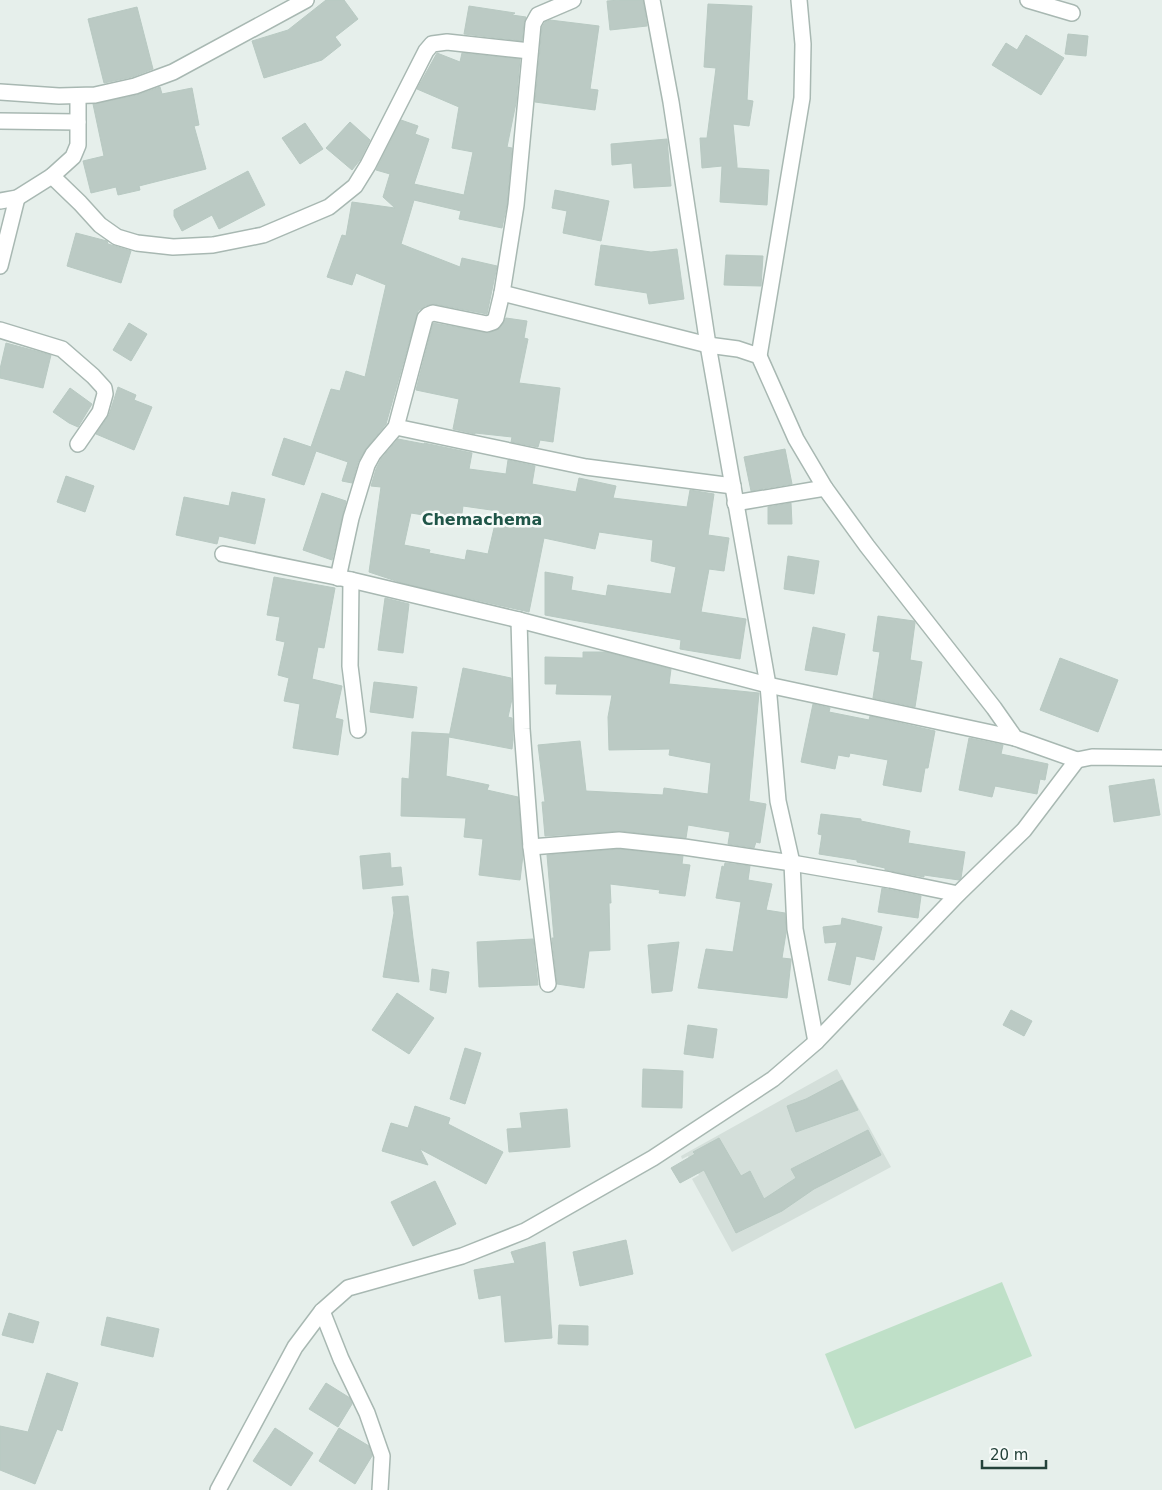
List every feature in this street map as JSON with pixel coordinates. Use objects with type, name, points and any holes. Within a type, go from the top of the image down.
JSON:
[{"type":"street","points":[[0,92],[78,96],[95,95],[135,86],[173,72],[284,14],[306,0]]},
{"type":"street","points":[[358,730],[350,666],[344,579],[351,518],[367,465],[373,454],[396,427],[428,315],[433,313],[487,324],[493,322],[496,318],[516,205],[533,24],[538,15],[572,0]]},
{"type":"street","points":[[652,0],[672,112],[708,345],[768,685],[778,801],[792,863],[795,929],[816,1042]]},
{"type":"street","points":[[798,0],[803,44],[802,98],[759,356],[796,439],[825,488],[867,546],[967,673],[1015,738]]},
{"type":"street","points":[[1028,0],[1072,14]]},
{"type":"street","points":[[52,176],[100,225],[117,237],[137,243],[173,247],[213,245],[263,235],[329,207],[355,186],[368,165],[426,51],[432,44],[448,42],[530,51]]},
{"type":"street","points":[[0,201],[17,198],[52,176],[72,158],[78,145],[78,96]]},
{"type":"street","points":[[0,121],[78,122]]},
{"type":"street","points":[[0,266],[17,198]]},
{"type":"street","points":[[502,292],[708,345],[738,349],[759,356]]},
{"type":"street","points":[[0,330],[62,350],[93,376],[104,388],[105,394],[100,412],[78,444]]},
{"type":"street","points":[[396,427],[586,467],[733,486]]},
{"type":"street","points":[[735,503],[825,488]]},
{"type":"street","points":[[223,554],[344,579],[519,620],[768,685],[1015,738],[1077,760],[1092,757],[1162,758]]},
{"type":"street","points":[[519,620],[522,729],[531,848],[548,984]]},
{"type":"street","points":[[218,1490],[295,1347],[322,1311],[348,1288],[462,1256],[525,1231],[661,1153],[772,1079],[816,1042],[958,894],[1024,830],[1077,760]]},
{"type":"street","points":[[531,848],[619,840],[684,847],[792,863],[958,894]]},
{"type":"street","points":[[322,1311],[341,1360],[366,1412],[382,1456],[380,1490]]},
{"type":"shaded area","points":[[837,1069],[891,1167],[732,1252],[692,1179],[699,1175],[688,1156],[682,1159],[681,1156]]},
{"type":"green space","points":[[1002,1282],[1032,1356],[855,1429],[825,1354]]},
{"type":"building","points":[[326,0],[344,0],[358,19],[335,37],[341,45],[322,60],[264,78],[252,41],[288,30]]},
{"type":"building","points":[[643,0],[647,26],[610,30],[607,1]]},
{"type":"building","points":[[708,4],[752,6],[747,100],[753,101],[749,126],[733,124],[737,168],[769,170],[767,205],[720,202],[722,166],[702,168],[700,138],[707,138],[716,68],[704,67]]},
{"type":"building","points":[[469,6],[515,13],[512,15],[526,17],[522,41],[464,34]]},
{"type":"building","points":[[137,7],[153,69],[132,77],[104,83],[88,19]]},
{"type":"building","points":[[550,20],[599,26],[590,89],[598,90],[595,110],[535,102],[542,27],[545,22]]},
{"type":"building","points":[[1068,34],[1088,36],[1086,56],[1065,54]]},
{"type":"building","points":[[1026,35],[1064,58],[1041,95],[992,65],[1006,43],[1017,50]]},
{"type":"building","points":[[437,53],[460,62],[462,53],[520,59],[516,103],[507,147],[512,148],[507,204],[502,228],[459,219],[461,211],[414,200],[401,244],[460,267],[462,258],[497,266],[487,314],[434,304],[425,306],[418,311],[386,424],[358,462],[352,483],[342,481],[348,462],[316,451],[304,485],[272,475],[284,438],[311,447],[331,389],[340,391],[346,371],[365,377],[386,285],[356,273],[352,285],[327,277],[342,235],[346,236],[352,202],[395,208],[383,197],[390,174],[376,170],[401,120],[418,126],[415,134],[429,139],[414,184],[464,195],[473,152],[452,148],[459,107],[417,89]]},
{"type":"building","points":[[160,87],[162,94],[192,88],[199,125],[194,126],[206,169],[139,186],[140,190],[118,195],[116,187],[91,193],[83,161],[104,156],[93,104],[137,95]]},
{"type":"building","points":[[350,122],[370,140],[360,160],[352,170],[326,148]]},
{"type":"building","points":[[305,123],[323,149],[300,164],[282,138]]},
{"type":"building","points":[[667,139],[671,186],[634,188],[632,163],[612,165],[611,144]]},
{"type":"building","points":[[248,171],[265,205],[219,229],[212,215],[182,231],[174,216],[174,210]]},
{"type":"building","points":[[555,190],[609,201],[601,241],[563,233],[567,211],[552,208]]},
{"type":"building","points":[[76,233],[107,241],[108,244],[131,251],[121,283],[67,266]]},
{"type":"building","points":[[601,245],[651,252],[677,249],[684,299],[649,304],[647,293],[595,285]]},
{"type":"building","points":[[726,255],[763,256],[761,286],[724,285]]},
{"type":"building","points":[[506,318],[527,321],[524,338],[528,339],[519,383],[560,388],[553,442],[540,440],[538,447],[511,442],[512,437],[475,434],[453,429],[459,399],[416,390],[433,323],[489,333],[500,328]]},
{"type":"building","points":[[129,323],[147,334],[131,361],[113,350]]},
{"type":"building","points":[[6,343],[51,355],[43,388],[0,378],[0,369]]},
{"type":"building","points":[[118,387],[136,395],[134,400],[152,407],[134,450],[96,434],[109,415]]},
{"type":"building","points":[[70,388],[92,404],[78,427],[53,412]]},
{"type":"building","points":[[398,439],[472,453],[469,469],[506,474],[508,460],[535,466],[532,484],[576,492],[579,478],[616,486],[613,498],[687,507],[690,490],[714,494],[708,535],[729,538],[724,571],[709,569],[701,612],[746,619],[740,659],[680,649],[681,640],[545,615],[545,572],[573,577],[571,590],[606,596],[608,585],[671,594],[676,567],[651,561],[653,540],[599,532],[595,549],[544,538],[529,612],[402,583],[369,572],[381,487],[371,486],[381,459]],"holes":[[[463,506],[498,511],[488,554],[467,550],[465,560],[429,553],[430,550],[404,545],[411,513],[461,521]]]},
{"type":"building","points":[[785,449],[792,484],[751,491],[744,457]]},
{"type":"building","points":[[66,476],[94,486],[85,512],[57,502]]},
{"type":"building","points":[[232,492],[265,499],[255,544],[219,536],[217,544],[176,535],[184,497],[229,506]]},
{"type":"building","points":[[322,493],[346,501],[332,560],[303,550]]},
{"type":"building","points":[[791,503],[792,524],[768,524],[768,507]]},
{"type":"building","points":[[788,556],[819,561],[814,594],[784,589]]},
{"type":"building","points":[[274,577],[335,588],[324,648],[318,647],[312,679],[342,686],[335,718],[343,720],[338,755],[293,748],[300,704],[284,701],[289,678],[278,675],[285,642],[276,640],[280,617],[267,615]]},
{"type":"building","points":[[385,598],[409,604],[403,653],[378,650]]},
{"type":"building","points":[[878,616],[914,621],[915,623],[910,660],[922,662],[915,707],[873,698],[880,652],[873,651]]},
{"type":"building","points":[[813,627],[845,634],[837,675],[805,670]]},
{"type":"building","points":[[583,652],[606,652],[671,669],[669,684],[759,693],[749,801],[766,804],[760,843],[756,842],[754,848],[728,844],[730,832],[688,825],[686,838],[620,831],[545,836],[542,802],[545,802],[538,745],[580,741],[586,791],[663,795],[664,788],[708,794],[711,763],[669,755],[670,749],[609,750],[608,717],[612,695],[556,694],[557,684],[545,684],[545,657],[583,658]]},
{"type":"building","points":[[1060,658],[1118,680],[1098,732],[1040,710]]},
{"type":"building","points":[[463,668],[511,678],[512,699],[508,717],[512,718],[512,749],[449,737]]},
{"type":"building","points":[[374,682],[417,687],[413,718],[370,712]]},
{"type":"building","points":[[813,704],[830,708],[829,712],[869,720],[870,716],[935,731],[921,792],[883,785],[888,760],[850,753],[849,757],[838,755],[835,769],[801,762]]},
{"type":"building","points":[[412,732],[449,734],[446,776],[489,785],[487,790],[518,797],[523,855],[520,880],[479,875],[483,839],[464,837],[466,818],[401,816],[402,778],[409,779]]},
{"type":"building","points":[[969,738],[1003,745],[1001,754],[1048,764],[1045,780],[1040,779],[1037,794],[995,786],[992,797],[959,790]]},
{"type":"building","points":[[1154,779],[1160,815],[1114,822],[1109,786]]},
{"type":"building","points":[[821,814],[861,819],[861,821],[910,831],[908,843],[965,852],[961,878],[959,880],[924,875],[924,877],[885,870],[885,868],[857,862],[857,860],[819,854],[822,835],[818,834]]},
{"type":"building","points":[[619,849],[683,856],[682,864],[690,865],[685,896],[659,893],[660,890],[610,884],[610,950],[589,951],[584,988],[557,984],[547,855]]},
{"type":"building","points":[[390,853],[391,868],[401,867],[403,885],[363,889],[360,856]]},
{"type":"building","points":[[725,863],[750,866],[748,880],[772,884],[766,910],[785,913],[786,933],[782,958],[791,959],[787,998],[698,988],[706,949],[733,952],[741,902],[716,898],[722,866],[724,867]]},
{"type":"building","points":[[882,888],[921,896],[918,918],[878,912]]},
{"type":"building","points":[[408,896],[419,982],[383,977],[394,913],[392,897]]},
{"type":"building","points":[[842,918],[882,927],[874,960],[856,956],[850,985],[828,980],[837,942],[825,943],[823,927],[841,925]]},
{"type":"building","points":[[533,939],[538,985],[479,987],[477,942]]},
{"type":"building","points":[[679,942],[672,991],[652,993],[648,945]]},
{"type":"building","points":[[432,969],[449,972],[446,993],[430,990]]},
{"type":"building","points":[[397,993],[434,1018],[409,1054],[372,1030]]},
{"type":"building","points":[[1011,1010],[1032,1021],[1024,1036],[1003,1025]]},
{"type":"building","points":[[688,1025],[717,1029],[713,1058],[684,1054]]},
{"type":"building","points":[[465,1048],[481,1053],[465,1104],[450,1099]]},
{"type":"building","points":[[643,1069],[683,1071],[682,1108],[642,1107]]},
{"type":"building","points":[[842,1080],[858,1110],[796,1132],[787,1106],[806,1099]]},
{"type":"building","points":[[415,1106],[450,1118],[448,1124],[503,1152],[486,1184],[420,1149],[428,1165],[382,1151],[391,1123],[408,1128]]},
{"type":"building","points":[[567,1109],[570,1147],[509,1152],[507,1129],[522,1128],[520,1113]]},
{"type":"building","points":[[868,1130],[881,1155],[814,1189],[782,1211],[736,1233],[704,1170],[680,1183],[671,1168],[695,1154],[693,1152],[719,1138],[741,1176],[750,1171],[764,1199],[796,1178],[791,1169]]},
{"type":"building","points":[[435,1181],[456,1224],[413,1246],[391,1202]]},
{"type":"building","points":[[626,1240],[633,1274],[580,1286],[573,1252]]},
{"type":"building","points":[[545,1242],[552,1338],[505,1342],[501,1295],[479,1299],[474,1270],[515,1263],[511,1252]]},
{"type":"building","points":[[9,1313],[39,1322],[33,1343],[2,1335]]},
{"type":"building","points":[[107,1317],[159,1329],[153,1357],[101,1345]]},
{"type":"building","points":[[559,1325],[588,1326],[588,1345],[558,1344]]},
{"type":"building","points":[[47,1373],[78,1383],[62,1431],[57,1429],[35,1484],[0,1470],[0,1426],[28,1432]]},
{"type":"building","points":[[326,1383],[350,1398],[352,1404],[338,1427],[309,1409]]},
{"type":"building","points":[[275,1428],[313,1453],[291,1486],[253,1461]]},
{"type":"building","points":[[339,1428],[369,1446],[372,1456],[355,1484],[319,1461]]},
{"type":"district","name":"Chemachema","points":[[482,519]]}]
